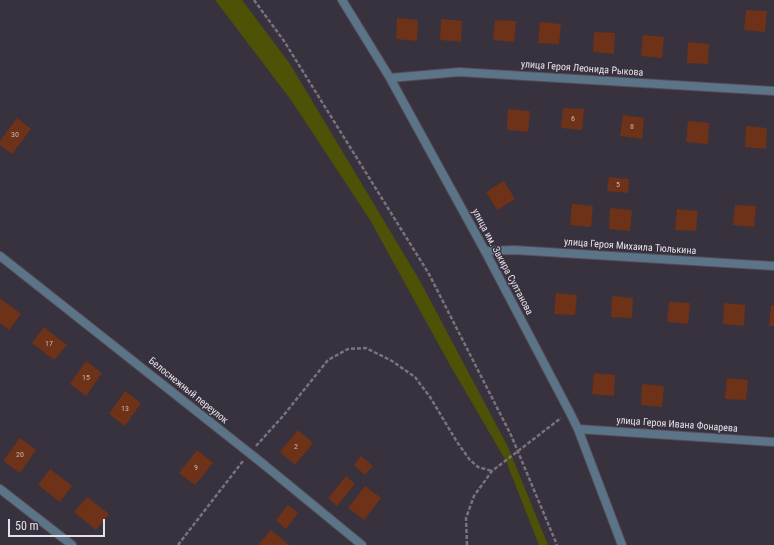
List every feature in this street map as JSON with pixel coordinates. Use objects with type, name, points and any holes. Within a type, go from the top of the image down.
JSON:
[{"type":"street","name":"улица им. Закира Султанова","points":[[342,0],[390,78],[485,251],[569,411],[578,429],[622,545]]},
{"type":"street","name":"улица Героя Леонида Рыкова","points":[[390,78],[459,72],[774,91]]},
{"type":"street","name":"улица Героя Михаила Тюлькина","points":[[485,251],[514,250],[774,266]]},
{"type":"street","name":"Белоснежный переулок","points":[[0,256],[249,453],[362,545]]},
{"type":"street","name":"улица Героя Ивана Фонарева","points":[[578,429],[774,442]]},
{"type":"street","points":[[0,489],[72,545]]},
{"type":"path","points":[[254,0],[284,41],[429,274],[511,435],[557,545]]},
{"type":"path","points":[[178,545],[249,453],[283,416],[328,360],[348,349],[366,348],[392,361],[415,377],[430,397],[457,442],[470,460],[478,466],[492,471]]},
{"type":"path","points":[[466,545],[466,518],[474,496],[492,471],[569,411]]},
{"type":"shaded area","points":[[215,0],[242,0],[290,64],[420,281],[508,447],[548,545],[539,545],[506,461],[450,365],[370,220],[291,100]]},
{"type":"building","points":[[746,10],[767,11],[765,32],[744,30]]},
{"type":"building","points":[[397,18],[418,20],[417,41],[396,39]]},
{"type":"building","points":[[441,19],[462,21],[461,42],[440,40]]},
{"type":"building","points":[[495,20],[516,21],[514,42],[493,40]]},
{"type":"building","points":[[540,22],[561,24],[559,44],[538,43]]},
{"type":"building","points":[[594,32],[615,33],[614,54],[593,52]]},
{"type":"building","points":[[643,35],[664,37],[662,58],[641,56]]},
{"type":"building","points":[[688,42],[709,44],[708,64],[687,63]]},
{"type":"building","points":[[563,108],[584,109],[582,130],[561,128]]},
{"type":"building","points":[[508,109],[530,111],[528,132],[507,130]]},
{"type":"building","points":[[623,115],[644,118],[642,139],[620,136]]},
{"type":"building","points":[[17,118],[31,129],[12,154],[0,145],[0,141]]},
{"type":"building","points":[[688,121],[709,123],[708,144],[686,142]]},
{"type":"building","points":[[746,126],[767,128],[766,149],[745,147]]},
{"type":"building","points":[[609,177],[629,179],[628,193],[607,191]]},
{"type":"building","points":[[504,181],[515,199],[497,210],[486,192]]},
{"type":"building","points":[[572,204],[593,206],[591,227],[570,225]]},
{"type":"building","points":[[735,205],[756,206],[754,227],[733,225]]},
{"type":"building","points":[[610,208],[632,210],[630,231],[609,229]]},
{"type":"building","points":[[677,209],[698,211],[696,231],[675,230]]},
{"type":"building","points":[[556,293],[577,295],[575,315],[554,314]]},
{"type":"building","points":[[612,296],[633,298],[632,318],[611,317]]},
{"type":"building","points":[[0,298],[21,314],[9,330],[0,323]]},
{"type":"building","points":[[669,302],[690,303],[688,324],[667,322]]},
{"type":"building","points":[[724,303],[745,305],[744,326],[723,324]]},
{"type":"building","points":[[771,305],[774,306],[774,326],[769,326]]},
{"type":"building","points":[[44,327],[67,345],[54,360],[32,343]]},
{"type":"building","points":[[86,361],[102,373],[86,396],[70,384]]},
{"type":"building","points":[[594,373],[615,375],[614,396],[592,394]]},
{"type":"building","points":[[727,378],[748,380],[746,400],[725,399]]},
{"type":"building","points":[[642,384],[664,386],[662,407],[641,405]]},
{"type":"building","points":[[125,391],[141,403],[125,426],[109,414]]},
{"type":"building","points":[[298,430],[313,443],[295,465],[280,452]]},
{"type":"building","points":[[20,438],[36,450],[20,473],[3,461]]},
{"type":"building","points":[[197,450],[213,463],[195,485],[179,473]]},
{"type":"building","points":[[361,456],[373,466],[365,475],[354,465]]},
{"type":"building","points":[[50,469],[72,486],[60,502],[38,485]]},
{"type":"building","points":[[346,476],[355,484],[337,506],[328,498]]},
{"type":"building","points":[[365,486],[381,498],[364,520],[348,508]]},
{"type":"building","points":[[87,497],[109,514],[96,530],[74,512]]},
{"type":"building","points":[[288,505],[298,513],[286,529],[276,520]]},
{"type":"building","points":[[271,530],[289,545],[258,545]]}]
